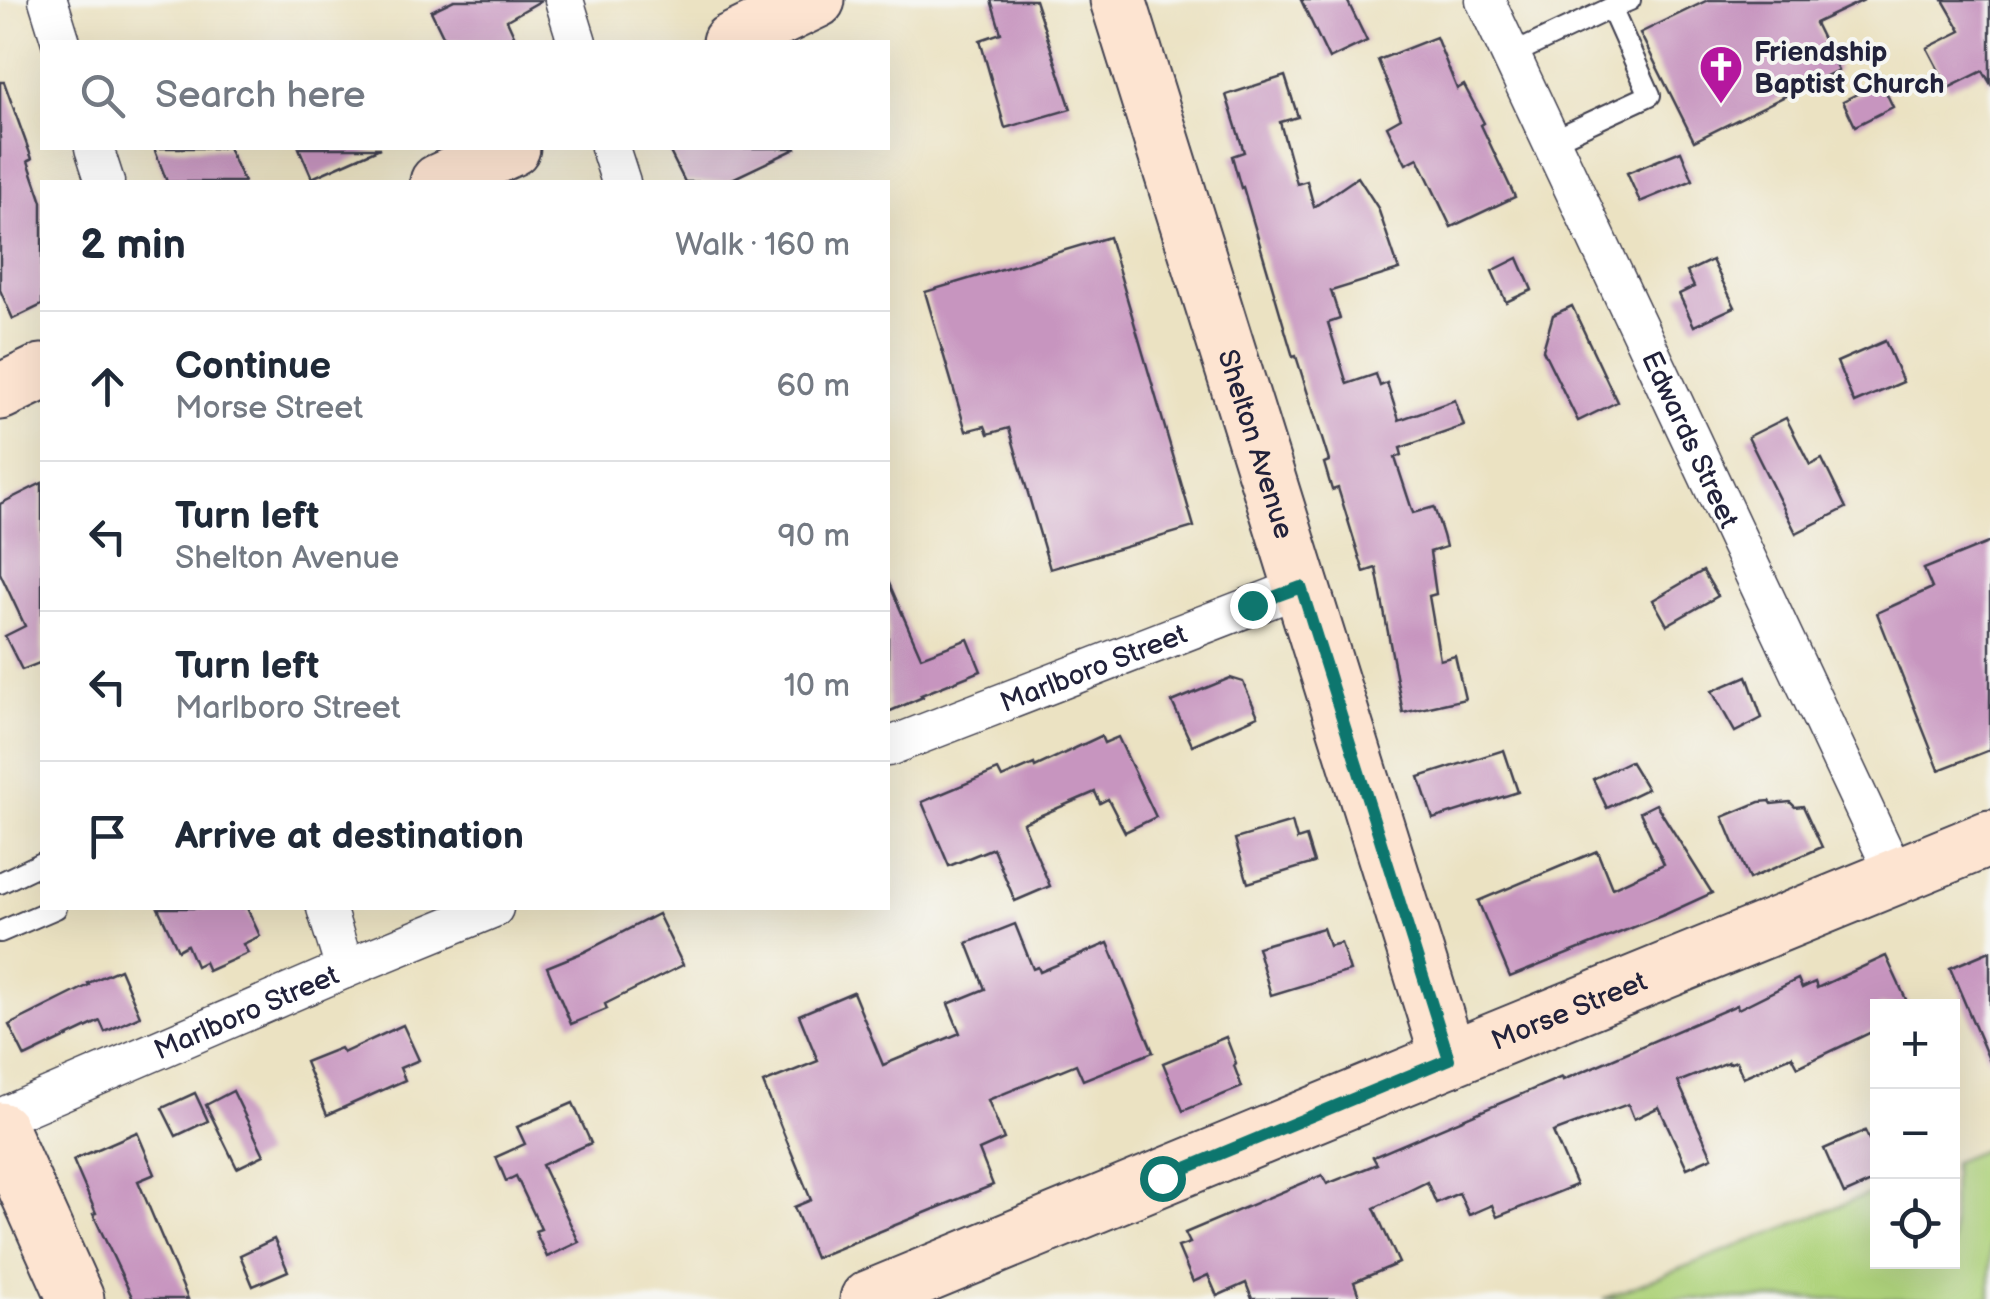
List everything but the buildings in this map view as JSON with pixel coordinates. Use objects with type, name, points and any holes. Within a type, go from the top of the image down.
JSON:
[{"type":"main road","points":[[734,40],[816,0]]},
{"type":"main road","name":"Shelton Avenue","points":[[1118,0],[1449,1059]]},
{"type":"main road","points":[[442,180],[508,150]]},
{"type":"main road","points":[[0,392],[40,373]]},
{"type":"main road","name":"Morse Street","points":[[891,1295],[1449,1059],[1990,838]]},
{"type":"main road","points":[[0,1130],[76,1299]]},
{"type":"street","points":[[48,0],[60,40]]},
{"type":"street","points":[[564,0],[576,40]]},
{"type":"street","name":"Edwards Street","points":[[1485,0],[1896,877]]},
{"type":"street","points":[[95,150],[104,180]]},
{"type":"street","points":[[611,150],[620,180]]},
{"type":"street","name":"Marlboro Street","points":[[890,746],[1301,587]]},
{"type":"street","points":[[327,910],[344,969]]},
{"type":"street","name":"Marlboro Street","points":[[0,1118],[489,910]]},
{"type":"lane","points":[[1510,55],[1621,4],[1650,95],[1551,141]]},
{"type":"lane","points":[[0,882],[40,864]]},
{"type":"lane","points":[[0,932],[51,910]]},
{"type":"green space","points":[[1990,1147],[1990,1299],[1603,1299],[1870,1194],[1870,1269],[1960,1269],[1960,1159]]},
{"type":"place","name":"Friendship Baptist Church","points":[[1721,105]]},
{"type":"route","points":[[1162,1178],[1449,1059],[1301,587],[1252,605]]}]
